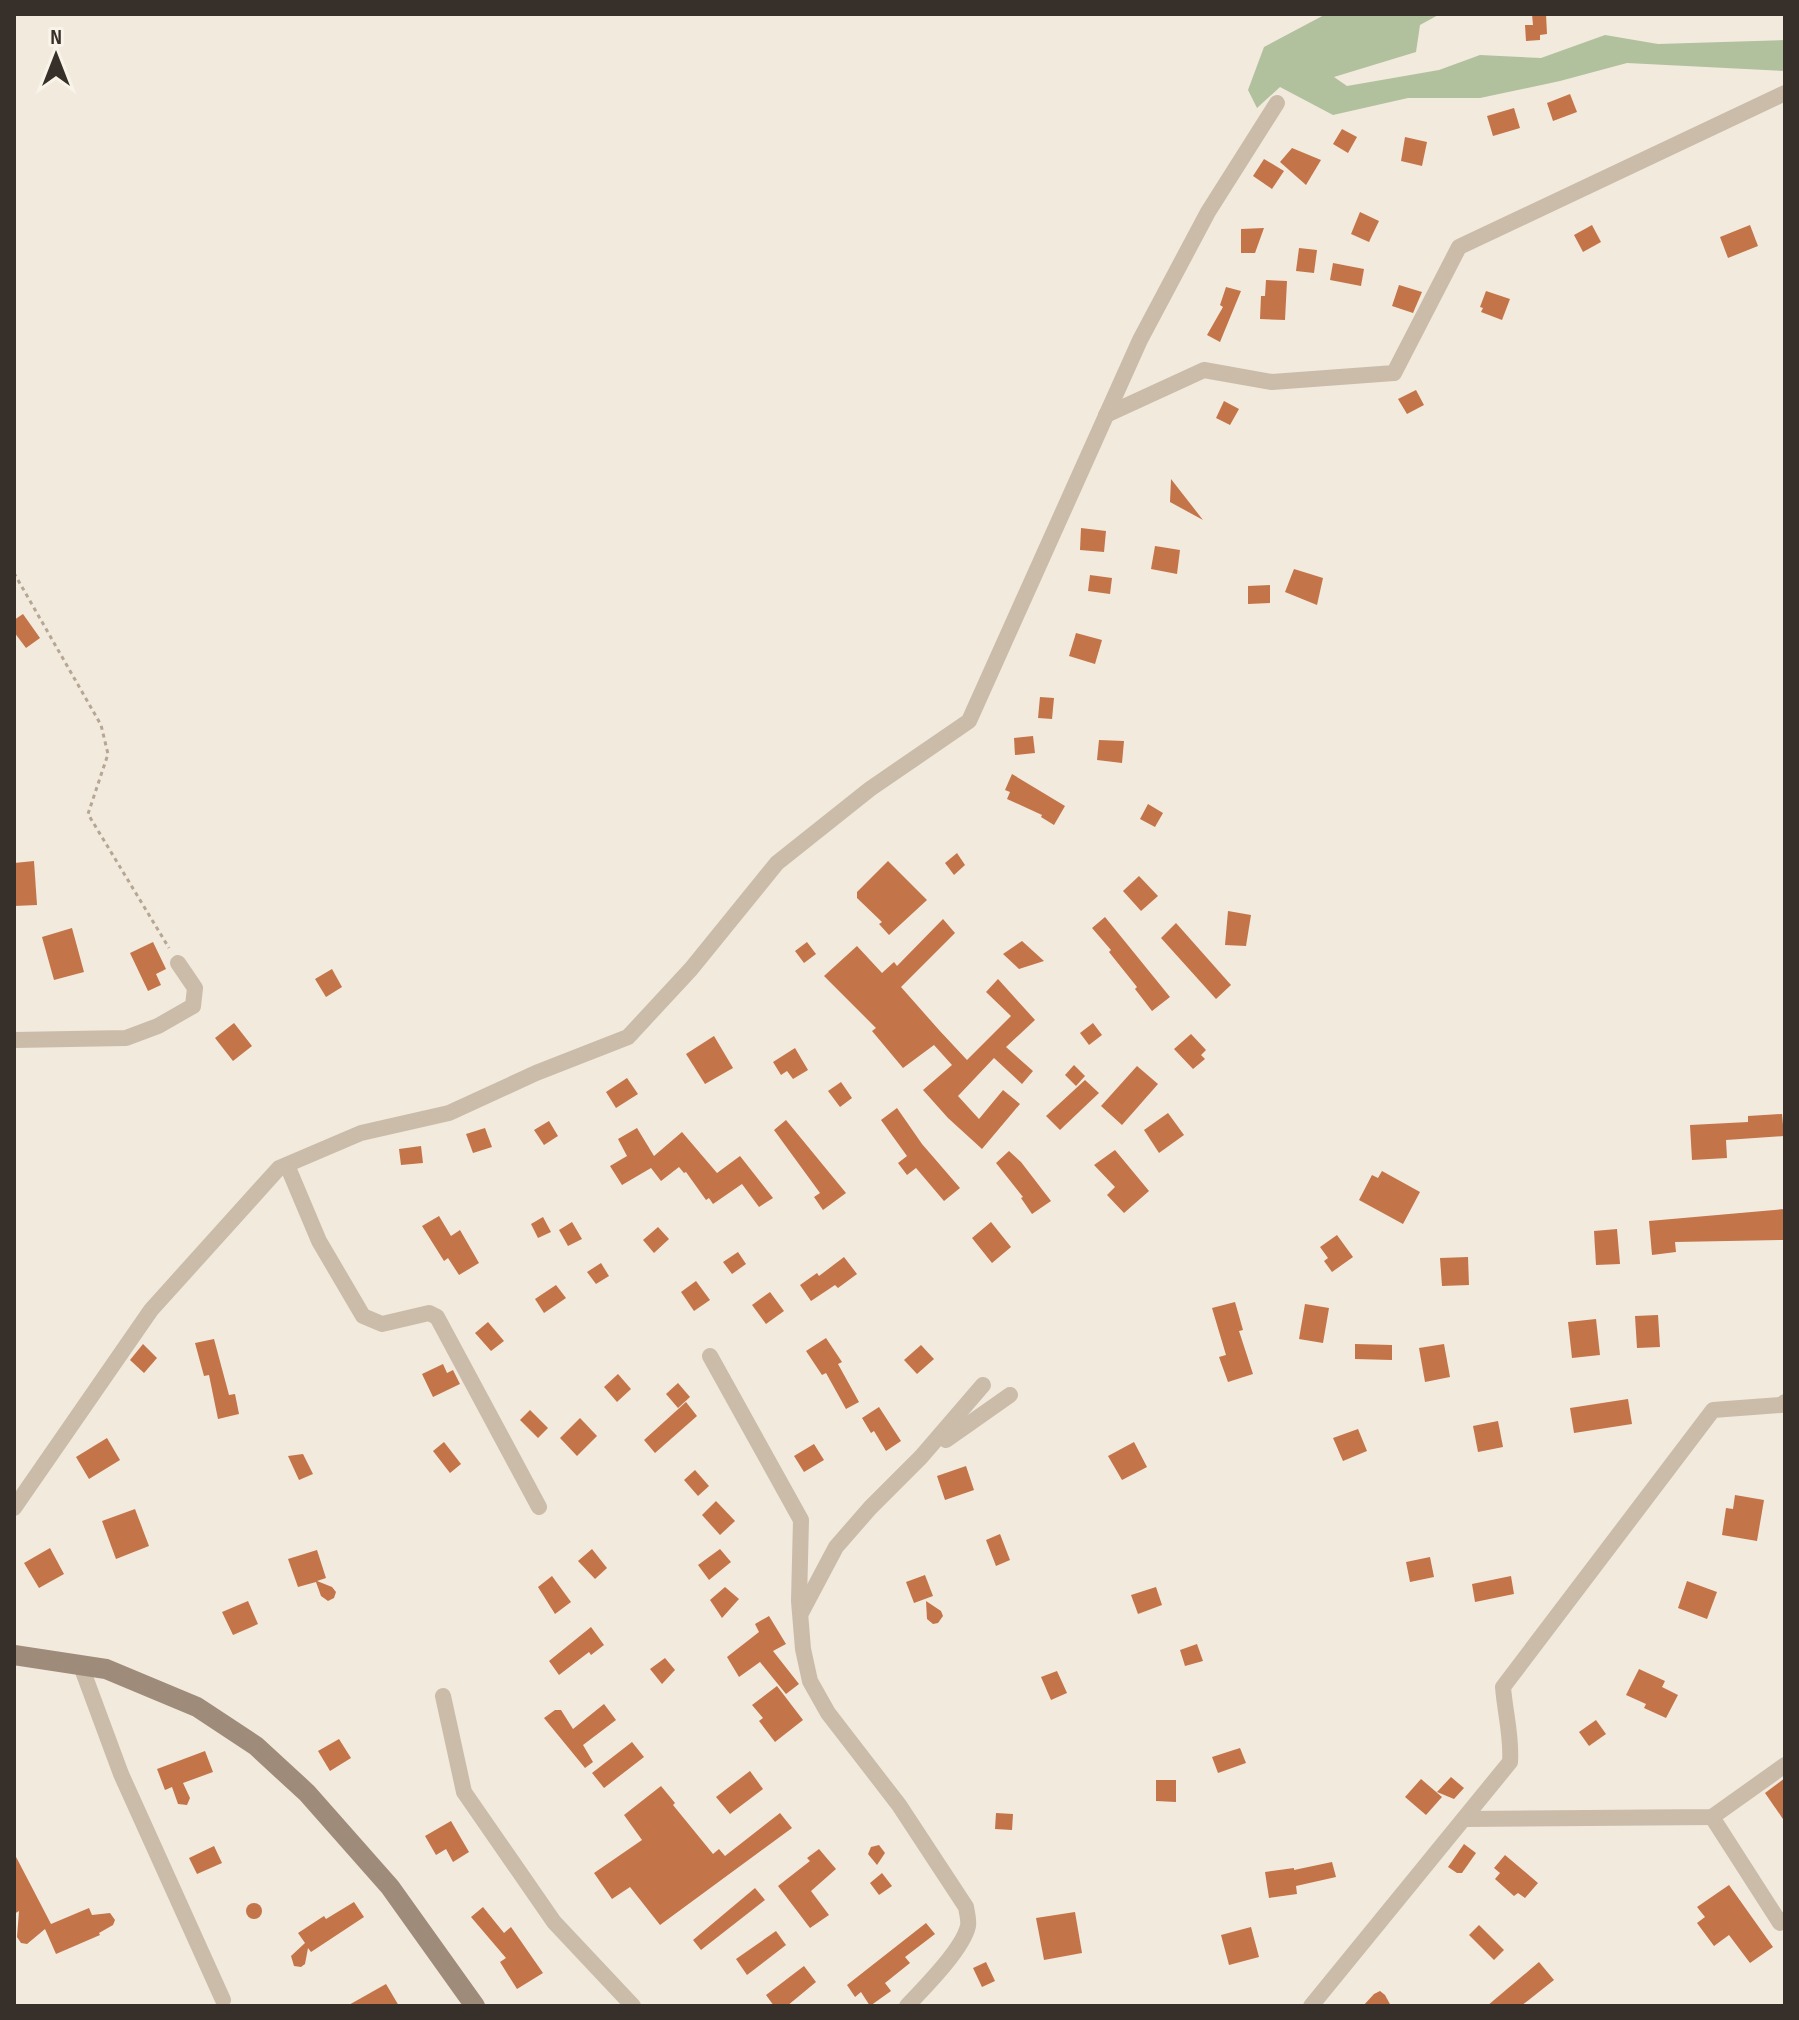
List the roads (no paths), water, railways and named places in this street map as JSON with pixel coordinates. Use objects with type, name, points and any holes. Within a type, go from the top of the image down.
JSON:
[{"type":"main road","points":[[14,1655],[106,1669],[197,1707],[256,1746],[307,1793],[390,1887],[475,2006]]},
{"type":"street","points":[[1106,415],[1204,370],[1272,382],[1394,373],[1459,247],[1785,93]]},
{"type":"street","points":[[14,1508],[151,1310],[279,1168],[361,1133],[449,1113],[536,1073],[628,1037],[691,969],[777,863],[870,789],[969,721],[1140,340],[1208,212],[1277,103]]},
{"type":"street","points":[[14,1040],[126,1038],[158,1026],[193,1006],[195,988],[178,963]]},
{"type":"street","points":[[287,1165],[319,1241],[363,1316],[382,1324],[429,1313],[437,1317],[539,1507]]},
{"type":"street","points":[[710,1356],[801,1520],[800,1615],[810,1681],[819,1699],[899,1805],[966,1907],[969,1925],[963,1938],[942,1968],[907,2006]]},
{"type":"street","points":[[800,1615],[836,1547],[921,1457],[983,1385]]},
{"type":"street","points":[[921,1457],[1010,1395]]},
{"type":"street","points":[[1311,2006],[1510,1762],[1511,1739],[1507,1729],[1503,1687],[1713,1410],[1781,1405],[1785,1402]]},
{"type":"street","points":[[81,1666],[121,1774],[223,2000]]},
{"type":"street","points":[[443,1696],[464,1792],[554,1922],[633,2006]]},
{"type":"street","points":[[1466,1819],[1712,1817],[1785,1765]]},
{"type":"street","points":[[1712,1817],[1780,1923],[1785,1920]]}]
